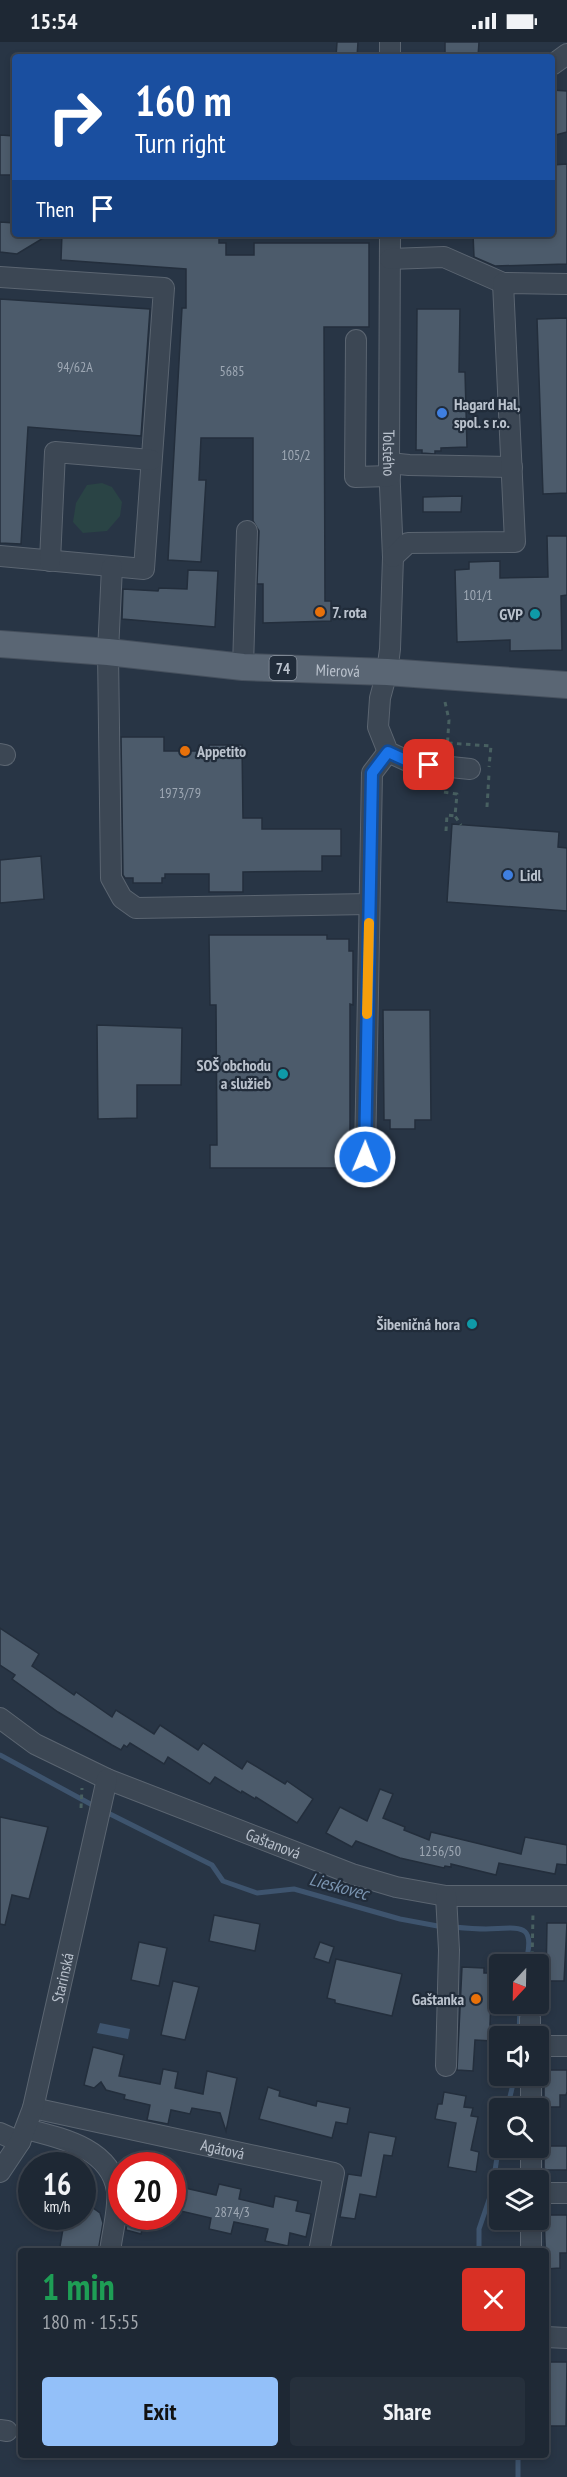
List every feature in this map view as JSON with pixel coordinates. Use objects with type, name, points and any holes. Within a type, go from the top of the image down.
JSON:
[{"type":"main road","name":"Mierová","points":[[0,644],[108,652],[243,667],[387,672],[567,685]]},
{"type":"street","name":"Tolstého","points":[[388,752],[378,727],[380,698],[387,672],[393,557],[389,469],[390,237]]},
{"type":"street","points":[[390,259],[444,257],[503,283],[567,284]]},
{"type":"street","points":[[0,277],[164,288],[144,570],[0,556]]},
{"type":"street","points":[[393,557],[408,543],[515,542],[503,283]]},
{"type":"street","points":[[356,340],[356,477],[408,465],[512,467]]},
{"type":"street","points":[[50,561],[55,452],[151,460]]},
{"type":"street","points":[[243,667],[247,531]]},
{"type":"street","points":[[112,567],[108,652],[111,878],[122,898],[136,908],[369,904]]},
{"type":"street","points":[[365,1157],[372,773],[388,752],[412,763],[470,769]]},
{"type":"street","name":"Gaštanová","points":[[0,1718],[35,1744],[107,1779],[352,1874],[396,1887],[446,1896],[567,1896]]},
{"type":"street","name":"Starinská","points":[[0,2172],[23,2135],[33,2108],[107,1779]]},
{"type":"street","points":[[446,1896],[446,2066]]},
{"type":"street","points":[[549,2046],[567,2046]]},
{"type":"street","name":"Agátová","points":[[33,2108],[334,2173],[320,2248]]},
{"type":"street","points":[[0,2133],[59,2137],[88,2150],[112,2171],[117,2193],[110,2248]]},
{"type":"street","points":[[549,2193],[567,2193]]},
{"type":"street","points":[[531,2230],[531,2248]]},
{"type":"street","points":[[549,2337],[567,2338]]},
{"type":"path","points":[[446,831],[447,815],[456,816]]},
{"type":"path","points":[[532,1954],[533,1895]]},
{"type":"green space","points":[[102,483],[112,487],[122,502],[120,516],[107,531],[83,533],[73,522],[76,503],[87,485]]},
{"type":"water","points":[[100,2023],[130,2029],[128,2039],[97,2033]]},
{"type":"building","points":[[337,42],[358,42],[357,54],[336,54]]},
{"type":"building","points":[[445,42],[479,42],[478,54],[445,54]]},
{"type":"building","points":[[555,90],[567,91],[567,132],[555,135]]},
{"type":"building","points":[[0,135],[12,136],[12,175],[0,175]]},
{"type":"building","points":[[567,164],[567,264],[495,266],[474,257],[473,237],[555,237],[555,165]]},
{"type":"building","points":[[0,222],[12,223],[12,237],[45,237],[17,254],[0,252]]},
{"type":"building","points":[[62,237],[219,237],[219,243],[226,243],[226,255],[254,255],[254,243],[369,243],[369,327],[324,327],[325,601],[331,601],[331,621],[263,623],[263,584],[257,584],[259,531],[253,521],[253,438],[201,438],[199,480],[206,480],[201,562],[168,560],[182,308],[186,308],[186,269],[61,260]]},
{"type":"building","points":[[0,299],[150,309],[141,436],[28,427],[21,544],[0,543]]},
{"type":"building","points":[[417,309],[460,309],[459,372],[465,372],[467,447],[441,448],[441,451],[435,451],[435,454],[416,450]]},
{"type":"building","points":[[567,318],[567,493],[543,494],[537,319]]},
{"type":"building","points":[[462,496],[461,512],[423,512],[423,497]]},
{"type":"building","points":[[547,536],[567,536],[567,595],[561,596],[562,650],[510,651],[510,640],[457,642],[455,570],[469,569],[469,562],[500,561],[500,578],[548,577]]},
{"type":"building","points":[[188,570],[218,571],[215,627],[122,619],[123,589],[158,591],[159,588],[187,589]]},
{"type":"building","points":[[121,737],[164,737],[164,751],[209,751],[209,745],[242,745],[243,818],[262,818],[262,829],[341,829],[341,856],[322,856],[322,871],[243,872],[243,892],[209,892],[209,874],[165,874],[162,883],[133,883],[133,878],[125,878],[123,875]]},
{"type":"building","name":"Lidl","points":[[452,824],[559,832],[558,847],[567,848],[567,911],[447,902]]},
{"type":"building","points":[[41,856],[44,899],[0,903],[0,860]]},
{"type":"building","name":"SOŠ obchodu a služieb","points":[[209,935],[327,935],[327,939],[349,939],[349,951],[353,951],[353,1005],[350,1004],[350,1143],[353,1143],[354,1168],[210,1168],[210,1145],[217,1145],[216,1005],[210,1005]]},
{"type":"building","points":[[383,1010],[430,1010],[431,1120],[415,1120],[415,1129],[390,1129],[390,1120],[384,1120]]},
{"type":"building","points":[[97,1025],[182,1028],[181,1085],[137,1085],[137,1118],[98,1119]]},
{"type":"building","points":[[0,1628],[39,1654],[32,1666],[74,1695],[76,1692],[112,1717],[116,1710],[154,1734],[160,1725],[198,1750],[203,1743],[242,1769],[247,1761],[285,1784],[287,1781],[313,1799],[297,1823],[256,1797],[255,1799],[242,1791],[241,1793],[215,1777],[210,1784],[168,1757],[164,1764],[130,1743],[127,1747],[124,1745],[121,1750],[58,1712],[12,1679],[15,1675],[0,1665]]},
{"type":"building","points":[[380,1789],[393,1794],[383,1818],[405,1827],[404,1830],[429,1840],[431,1832],[521,1854],[525,1837],[567,1845],[567,1865],[557,1864],[555,1874],[499,1863],[496,1875],[451,1864],[451,1867],[445,1866],[444,1868],[400,1858],[356,1841],[352,1847],[326,1833],[340,1807],[367,1821]]},
{"type":"building","points":[[0,1817],[48,1827],[29,1899],[12,1895],[5,1925],[0,1924]]},
{"type":"building","points":[[214,1915],[260,1924],[255,1951],[209,1941]]},
{"type":"building","points":[[547,1923],[567,1923],[564,1981],[549,1981],[549,1954],[546,1954]]},
{"type":"building","points":[[139,1942],[167,1948],[159,1986],[131,1980]]},
{"type":"building","points":[[320,1942],[334,1947],[329,1963],[314,1958]]},
{"type":"building","points":[[336,1959],[402,1974],[392,2016],[335,2003],[335,2000],[327,1998]]},
{"type":"building","name":"Gaštanka","points":[[462,1967],[484,1968],[484,1973],[489,1973],[490,2025],[494,2026],[489,2026],[489,2041],[475,2040],[473,2071],[457,2070]]},
{"type":"building","points":[[173,1981],[199,1987],[185,2040],[161,2035]]},
{"type":"building","points":[[93,2047],[124,2055],[119,2076],[160,2084],[163,2069],[178,2072],[175,2088],[203,2094],[207,2071],[237,2078],[226,2131],[220,2113],[192,2108],[190,2114],[171,2110],[168,2124],[147,2120],[150,2105],[124,2099],[125,2095],[106,2090],[101,2082],[94,2088],[84,2085]]},
{"type":"building","points":[[549,2070],[567,2070],[567,2092],[566,2095],[560,2095],[560,2107],[549,2107],[549,2098],[544,2098],[544,2086],[549,2086]]},
{"type":"building","points":[[268,2087],[280,2091],[279,2096],[316,2106],[317,2101],[350,2108],[347,2124],[336,2122],[332,2138],[259,2119]]},
{"type":"building","points":[[444,2092],[466,2096],[464,2107],[473,2108],[471,2116],[478,2117],[471,2150],[479,2152],[476,2172],[448,2167],[456,2123],[435,2119],[438,2104],[442,2104]]},
{"type":"building","points":[[369,2132],[396,2137],[392,2156],[384,2155],[376,2197],[360,2194],[355,2219],[340,2217],[348,2174],[361,2176]]},
{"type":"building","points":[[549,2146],[567,2146],[567,2170],[544,2170],[544,2158],[549,2158]]},
{"type":"building","points":[[219,2184],[241,2189],[239,2199],[273,2207],[275,2196],[298,2201],[296,2211],[311,2214],[306,2237],[290,2233],[288,2246],[265,2241],[268,2229],[234,2222],[231,2234],[209,2229],[211,2218],[186,2212],[186,2188],[216,2195]]},
{"type":"building","points":[[96,2210],[100,2213],[103,2223],[99,2248],[60,2248],[63,2230],[96,2230]]},
{"type":"building","points":[[549,2215],[567,2215],[567,2253],[560,2253],[560,2268],[549,2269],[549,2248],[545,2248],[545,2230],[549,2230]]},
{"type":"building","points":[[126,2230],[142,2230],[141,2234]]},
{"type":"building","points":[[549,2362],[567,2362],[566,2426],[549,2426]]},
{"type":"waterway","name":"Lieskovec","points":[[0,1755],[96,1807],[212,1865],[223,1881],[257,1893],[294,1889],[400,1919],[443,1927]]},
{"type":"waterway","name":"Lieskovec","points":[[453,1927],[523,1930],[529,1941],[527,1954]]},
{"type":"waterway","name":"Lieskovec","points":[[519,2026],[520,2014]]},
{"type":"waterway","name":"Lieskovec","points":[[510,2098],[513,2086]]},
{"type":"waterway","name":"Lieskovec","points":[[479,2248],[479,2229],[492,2191],[497,2158]]},
{"type":"waterway","name":"Lieskovec","points":[[518,2458],[518,2477]]},
{"type":"slow traffic","points":[[367,1014],[369,923]]},
{"type":"place","name":"Hagard Hal, spol. s r.o.","points":[[442,413]]},
{"type":"place","name":"7. rota","points":[[320,612]]},
{"type":"place","name":"GVP","points":[[535,614]]},
{"type":"place","name":"Appetito","points":[[185,751]]},
{"type":"place","name":"Lidl","points":[[508,875]]},
{"type":"place","name":"SOŠ obchodu a služieb","points":[[283,1074]]},
{"type":"place","name":"Šibeničná hora","points":[[472,1324]]},
{"type":"place","name":"Gaštanka","points":[[476,1999]]},
{"type":"route","points":[[365,1157],[369,830],[372,773],[388,752],[412,763],[429,765]]}]
